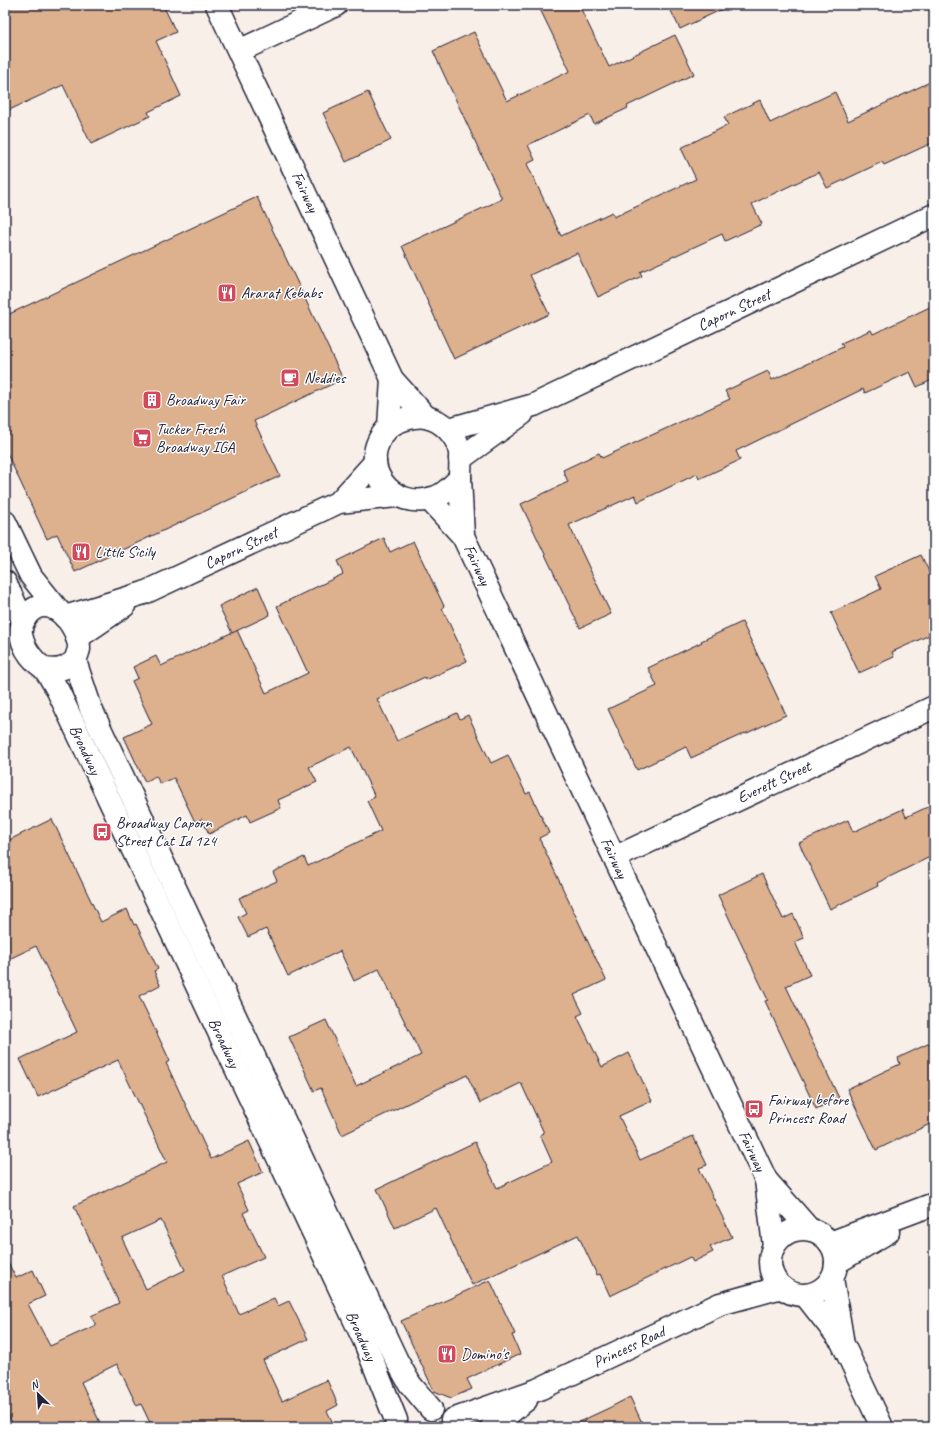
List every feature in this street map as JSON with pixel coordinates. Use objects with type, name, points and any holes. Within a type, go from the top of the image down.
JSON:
[{"type":"street","name":"Fairway","points":[[218,5],[392,379],[426,417]]},
{"type":"street","points":[[239,51],[336,5]]},
{"type":"street","name":"Caporn Street","points":[[449,429],[534,405],[934,215]]},
{"type":"street","name":"Fairway","points":[[389,427],[392,379]]},
{"type":"street","name":"Caporn Street","points":[[460,469],[534,405]]},
{"type":"street","points":[[413,417],[426,417],[449,429],[456,440],[460,453],[460,469],[437,497],[424,501],[410,501],[396,496],[386,487],[378,475],[375,462],[378,443],[389,427],[400,420],[413,417]]},
{"type":"street","name":"Caporn Street","points":[[339,502],[375,462]]},
{"type":"street","name":"Fairway","points":[[460,469],[463,536]]},
{"type":"street","name":"Caporn Street","points":[[77,638],[144,593],[339,502],[396,496]]},
{"type":"street","name":"Fairway","points":[[429,499],[463,536],[766,1180],[809,1229]]},
{"type":"street","points":[[5,522],[31,576],[70,622],[77,638],[79,649],[75,661],[66,668],[55,671],[45,669],[37,663],[27,649],[21,634],[23,621],[35,608],[44,606],[51,606],[62,614]]},
{"type":"street","points":[[5,582],[23,621]]},
{"type":"street","name":"Caporn Street","points":[[62,614],[144,593]]},
{"type":"street","name":"Broadway","points":[[75,661],[92,709],[397,1361],[410,1384],[431,1409]]},
{"type":"street","name":"Broadway","points":[[45,669],[58,691],[364,1340],[393,1424]]},
{"type":"street","name":"Everett Street","points":[[614,858],[934,707]]},
{"type":"street","name":"Fairway","points":[[766,1180],[772,1256]]},
{"type":"street","points":[[772,1256],[773,1274],[782,1287],[797,1294],[806,1295],[816,1292],[825,1287],[833,1261],[932,1205]]},
{"type":"street","points":[[720,1304],[772,1256],[780,1238],[789,1232],[799,1229],[809,1229],[824,1237],[833,1261],[842,1342]]},
{"type":"street","points":[[720,1304],[782,1287]]},
{"type":"street","points":[[806,1295],[842,1342],[882,1427]]},
{"type":"street","name":"Princess Road","points":[[454,1424],[537,1390],[720,1304]]},
{"type":"street","name":"Princess Road","points":[[492,1427],[537,1390]]},
{"type":"street","points":[[393,1424],[408,1412],[419,1408],[431,1409],[442,1413],[454,1424]]},
{"type":"building","points":[[5,5],[163,5],[176,32],[156,41],[181,96],[148,112],[150,116],[91,144],[63,85],[5,112]]},
{"type":"building","points":[[538,5],[579,5],[609,67],[675,35],[694,74],[627,106],[628,108],[594,124],[590,115],[528,145],[535,160],[527,164],[561,236],[612,212],[614,217],[696,179],[681,148],[728,125],[724,117],[760,100],[770,123],[835,92],[848,121],[934,80],[934,142],[884,165],[882,162],[827,188],[819,172],[752,204],[762,224],[725,241],[722,234],[640,272],[642,276],[598,297],[577,253],[530,275],[549,314],[454,359],[402,246],[502,199],[433,51],[474,32],[507,101],[570,71]]},
{"type":"building","points":[[668,5],[731,5],[680,29]]},
{"type":"building","points":[[368,92],[391,140],[346,162],[323,113]]},
{"type":"building","name":"Broadway Fair","points":[[257,197],[343,379],[254,421],[280,476],[75,572],[57,534],[47,539],[5,449],[5,316]]},
{"type":"building","points":[[934,305],[934,379],[917,387],[910,372],[865,393],[863,389],[736,451],[740,460],[699,479],[697,474],[638,502],[635,495],[569,525],[611,614],[580,628],[521,504],[568,482],[563,470],[599,453],[602,458],[730,399],[725,391],[768,371],[772,380],[843,347],[841,343],[871,330],[873,334]]},
{"type":"building","points":[[384,538],[390,552],[413,541],[444,606],[442,608],[467,661],[426,680],[425,677],[377,699],[397,741],[457,713],[460,719],[468,715],[491,763],[508,755],[526,794],[530,792],[549,833],[539,838],[606,980],[574,995],[583,1013],[577,1016],[602,1067],[629,1053],[652,1101],[619,1116],[640,1160],[693,1136],[707,1165],[699,1168],[732,1237],[710,1247],[713,1252],[693,1262],[690,1257],[610,1296],[600,1274],[597,1275],[578,1235],[472,1285],[436,1208],[395,1228],[377,1189],[475,1142],[497,1188],[552,1162],[540,1135],[544,1133],[521,1083],[480,1103],[467,1075],[342,1135],[321,1088],[314,1091],[289,1037],[326,1020],[356,1086],[421,1055],[379,969],[354,981],[340,951],[288,976],[266,929],[248,937],[238,917],[246,913],[239,898],[277,881],[273,872],[304,857],[308,866],[381,831],[367,801],[375,797],[351,747],[309,767],[317,782],[278,800],[281,808],[250,822],[247,815],[209,834],[202,819],[195,822],[174,778],[160,784],[156,776],[145,782],[124,737],[152,724],[132,681],[138,678],[133,667],[156,656],[161,666],[237,630],[266,693],[308,673],[277,606],[343,574],[337,561]]},
{"type":"building","points":[[921,555],[934,582],[934,633],[892,652],[894,657],[859,673],[831,613],[881,589],[875,576]]},
{"type":"building","points":[[258,587],[270,615],[232,633],[219,606]]},
{"type":"building","points":[[742,622],[786,715],[691,758],[686,747],[637,770],[608,709],[657,686],[648,668]]},
{"type":"building","points":[[934,804],[934,855],[877,883],[878,886],[830,909],[799,843],[848,820],[853,832],[903,809],[906,817]]},
{"type":"building","points":[[52,819],[101,922],[127,909],[134,925],[136,924],[158,969],[154,971],[160,985],[139,996],[170,1061],[166,1063],[211,1159],[249,1141],[263,1172],[237,1184],[249,1210],[243,1213],[264,1257],[222,1276],[239,1314],[274,1298],[278,1306],[289,1301],[308,1339],[263,1360],[282,1401],[327,1380],[338,1405],[327,1411],[335,1427],[152,1427],[141,1404],[137,1406],[117,1364],[81,1382],[102,1427],[14,1427],[5,1408],[5,1257],[16,1278],[33,1270],[45,1296],[28,1304],[50,1346],[96,1325],[91,1316],[119,1303],[74,1206],[167,1162],[118,1060],[38,1097],[20,1059],[77,1032],[36,946],[5,961],[5,842]],"holes":[[[161,1220],[185,1270],[146,1289],[122,1238]]]},
{"type":"building","points":[[762,874],[783,919],[793,914],[804,938],[795,942],[810,975],[786,986],[839,1098],[816,1109],[765,1001],[768,1000],[718,895]]},
{"type":"building","points":[[934,1041],[934,1122],[876,1150],[847,1089],[900,1064],[898,1058]]},
{"type":"building","points":[[490,1280],[515,1334],[512,1335],[520,1354],[467,1379],[472,1389],[451,1398],[434,1391],[401,1321]]},
{"type":"building","points":[[630,1397],[644,1427],[568,1427],[609,1408]]},
{"type":"place","name":"Ararat Kebabs","points":[[227,293]]},
{"type":"place","name":"Neddies","points":[[290,378]]},
{"type":"place","name":"Broadway Fair","points":[[152,400]]},
{"type":"place","name":"Tucker Fresh Broadway IGA","points":[[142,438]]},
{"type":"place","name":"Little Sicily","points":[[81,552]]},
{"type":"place","name":"Broadway Caporn Street Cat Id 124","points":[[102,832]]},
{"type":"place","name":"Fairway before Princess Road","points":[[754,1109]]},
{"type":"place","name":"Domino's","points":[[447,1354]]}]
